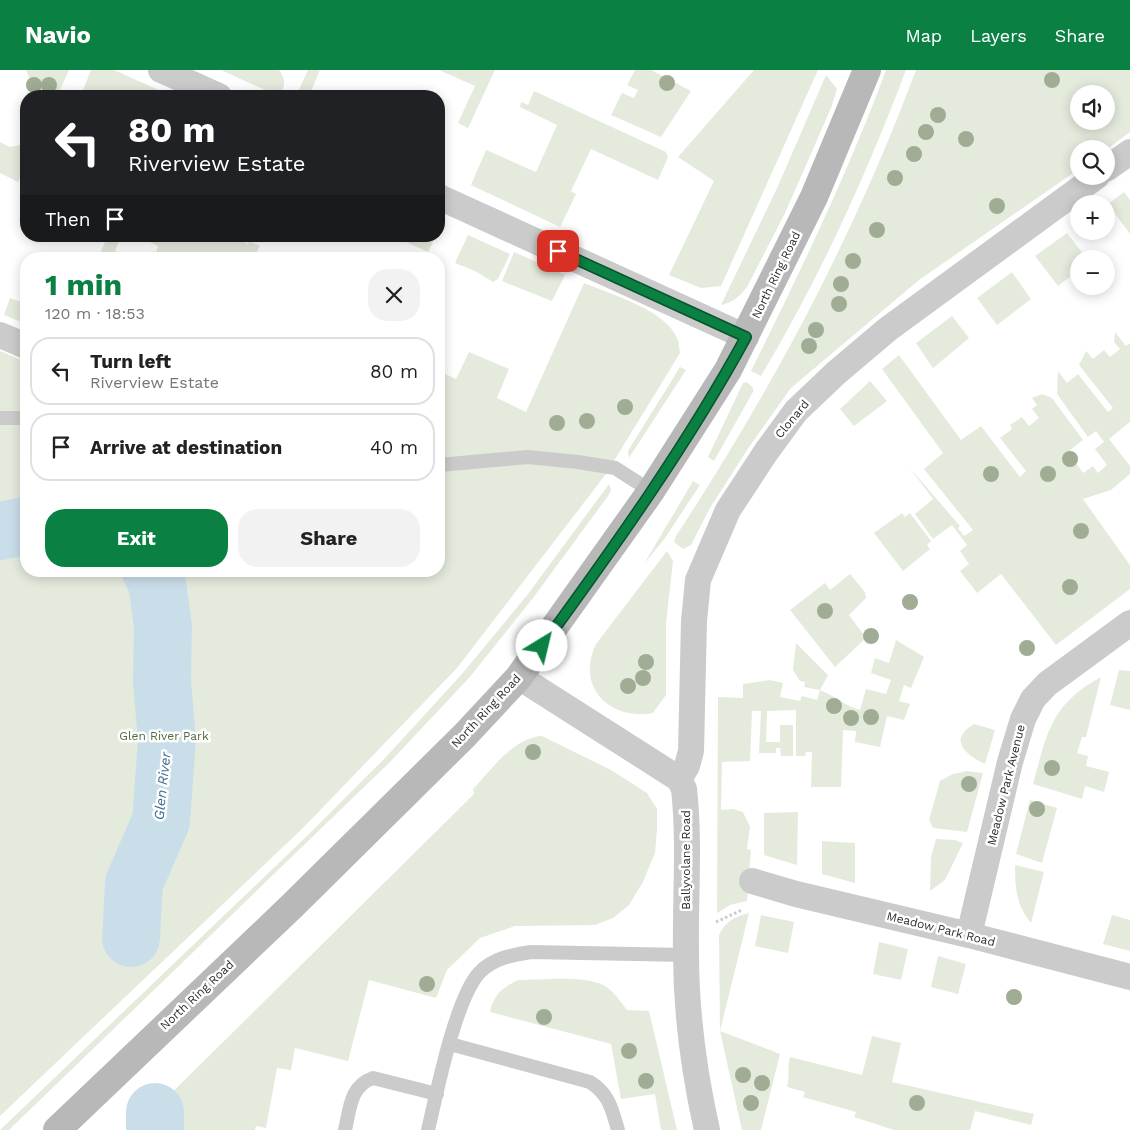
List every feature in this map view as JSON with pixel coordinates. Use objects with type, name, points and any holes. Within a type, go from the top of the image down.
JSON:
[{"type":"main road","name":"North Ring Road","points":[[57,1130],[292,906],[465,735],[519,677],[651,491],[713,395],[746,337],[814,197],[867,70]]},
{"type":"street","points":[[161,70],[206,90]]},
{"type":"street","points":[[1115,163],[1130,152]]},
{"type":"street","name":"Clonard","points":[[679,779],[687,766],[691,751],[694,621],[698,580],[728,510],[766,452],[796,411],[888,329],[1084,185]]},
{"type":"street","points":[[445,199],[746,337]]},
{"type":"street","points":[[0,335],[20,343]]},
{"type":"street","name":"Meadow Park Avenue","points":[[969,935],[1010,762],[1023,719],[1030,706],[1047,684],[1130,623]]},
{"type":"street","points":[[519,677],[679,779]]},
{"type":"street","name":"Ballyvolane Road","points":[[679,779],[684,789],[685,800],[686,955],[689,1018],[696,1082],[707,1130]]},
{"type":"street","name":"Meadow Park Road","points":[[752,881],[796,894],[969,935],[1130,977]]},
{"type":"lane","points":[[0,418],[20,418]]},
{"type":"lane","points":[[445,464],[528,457],[578,462],[615,468],[651,491]]},
{"type":"lane","points":[[428,1130],[461,1005],[467,991],[479,973],[496,961],[511,955],[531,952],[686,955]]},
{"type":"lane","points":[[450,1044],[590,1082],[610,1101],[618,1130]]},
{"type":"lane","points":[[345,1130],[356,1087],[372,1078],[437,1094]]},
{"type":"path","points":[[711,925],[727,915],[748,909]]},
{"type":"green space","points":[[26,70],[69,70],[60,90],[34,90]]},
{"type":"green space","points":[[91,70],[114,70],[159,90],[83,90]]},
{"type":"green space","points":[[221,70],[279,70],[284,80],[283,90],[265,90]]},
{"type":"green space","points":[[308,70],[320,70],[312,90],[299,90]]},
{"type":"green space","points":[[439,70],[495,70],[468,128],[458,123],[475,86]]},
{"type":"green space","points":[[635,70],[651,70],[691,91],[661,137],[611,115],[622,93],[634,98],[638,90],[627,85]]},
{"type":"green space","points":[[754,70],[818,70],[721,286],[701,288],[669,275],[714,181],[678,157]]},
{"type":"green space","points":[[886,70],[906,70],[875,149],[822,265],[761,376],[751,371],[840,184]]},
{"type":"green space","points":[[916,70],[1130,70],[1130,132],[1115,143],[1115,140],[1070,140],[1070,175],[919,280],[791,388],[749,447],[710,508],[691,545],[683,549],[674,542],[676,536],[746,424],[778,367],[809,310],[866,192]]},
{"type":"green space","points":[[826,75],[837,89],[831,108],[785,213],[747,287],[736,298],[721,305],[778,186]]},
{"type":"green space","points":[[534,91],[666,152],[668,157],[658,180],[591,149],[571,191],[576,194],[560,227],[471,185],[486,150],[536,172],[557,125],[520,107],[521,102],[528,105]]},
{"type":"green space","points":[[0,142],[10,147],[20,145],[20,178],[18,182],[0,173]]},
{"type":"green space","points":[[1124,192],[1130,200],[1130,234],[1115,214],[1115,199]]},
{"type":"green space","points":[[1067,233],[1070,240],[1072,240],[1080,250],[1070,250],[1070,277],[1058,286],[1035,256]]},
{"type":"green space","points":[[468,235],[510,254],[498,279],[493,282],[475,271],[455,263]]},
{"type":"green space","points":[[105,242],[119,242],[115,251],[117,252],[101,251]]},
{"type":"green space","points":[[150,242],[243,242],[248,244],[251,242],[260,246],[257,252],[156,252],[158,246]]},
{"type":"green space","points":[[406,242],[433,242],[428,252]]},
{"type":"green space","points":[[514,252],[565,275],[552,301],[502,281]]},
{"type":"green space","points":[[1012,272],[1031,299],[997,325],[977,298]]},
{"type":"green space","name":"Glen River Park","points":[[584,283],[650,311],[671,328],[677,338],[680,353],[606,474],[457,668],[304,827],[0,1116],[0,351],[20,359],[20,577],[445,577],[445,374],[456,379],[469,352],[509,369],[497,398],[526,412]]},
{"type":"green space","points":[[10,298],[20,302],[20,322],[4,315]]},
{"type":"green space","points":[[952,316],[969,338],[933,368],[916,343]]},
{"type":"green space","points":[[1115,332],[1126,346],[1130,343],[1130,422],[1109,439],[1130,466],[1130,474],[1111,490],[1083,499],[1130,565],[1130,589],[1056,645],[1001,574],[977,593],[960,571],[969,564],[960,551],[967,545],[952,525],[933,539],[915,514],[933,499],[909,467],[960,526],[958,528],[964,536],[973,530],[924,469],[943,453],[882,369],[899,355],[961,440],[981,426],[1020,477],[1026,471],[1000,438],[1012,429],[1010,425],[1022,417],[1029,426],[1039,418],[1032,409],[1037,405],[1032,398],[1042,394],[1052,398],[1083,440],[1070,450],[1078,461],[1076,463],[1083,473],[1093,466],[1098,473],[1107,465],[1095,449],[1104,442],[1096,431],[1088,437],[1057,394],[1058,371],[1067,383],[1078,374],[1108,412],[1113,408],[1079,365],[1086,351],[1093,359],[1104,350],[1110,357],[1120,349],[1114,342]]},
{"type":"green space","points":[[680,367],[686,370],[629,458],[628,451]]},
{"type":"green space","points":[[870,381],[887,401],[854,426],[840,409]]},
{"type":"green space","points":[[747,382],[753,388],[753,392],[714,461],[708,457],[743,383]]},
{"type":"green space","points":[[693,481],[700,485],[665,538],[644,564]]},
{"type":"green space","points":[[609,484],[611,490],[608,496],[533,598],[469,678],[390,762],[9,1130],[0,1130],[309,834],[385,758],[462,674],[528,594]]},
{"type":"green space","points":[[902,513],[905,517],[910,513],[931,541],[927,545],[930,549],[903,571],[874,533]]},
{"type":"green space","points":[[667,551],[673,561],[666,623],[666,695],[653,713],[637,714],[623,712],[600,698],[593,687],[590,674],[591,660],[596,644]]},
{"type":"green space","points":[[850,574],[865,592],[866,598],[849,615],[866,638],[835,667],[790,610],[825,583],[830,590]]},
{"type":"green space","points":[[896,640],[924,657],[911,688],[904,685],[899,701],[910,704],[904,720],[887,716],[880,747],[855,742],[856,731],[843,730],[841,787],[811,787],[812,752],[806,752],[805,756],[796,756],[796,710],[767,711],[766,742],[780,742],[780,725],[793,725],[793,756],[781,756],[780,748],[776,748],[776,753],[759,753],[761,711],[752,711],[750,761],[722,762],[721,810],[733,809],[743,812],[750,827],[747,849],[751,850],[747,901],[730,905],[717,913],[718,697],[743,698],[743,684],[770,680],[783,683],[780,697],[800,701],[802,696],[817,700],[820,690],[860,710],[866,689],[886,694],[891,680],[871,673],[875,658],[889,663]]},
{"type":"green space","points":[[796,643],[828,675],[820,690],[804,687],[805,682],[800,681],[793,670]]},
{"type":"green space","points":[[1119,670],[1130,671],[1130,710],[1110,705]]},
{"type":"green space","points":[[1101,677],[1086,737],[1082,737],[1077,753],[1088,756],[1086,766],[1109,772],[1104,792],[1085,786],[1082,799],[1033,784],[1047,735],[1061,709],[1084,687]]},
{"type":"green space","points":[[974,724],[995,730],[985,764],[971,756],[962,747],[962,736]]},
{"type":"green space","points":[[542,736],[611,770],[647,793],[657,809],[655,853],[643,882],[629,905],[613,918],[595,925],[515,926],[480,938],[447,970],[436,998],[369,980],[348,1061],[295,1048],[291,1070],[277,1068],[266,1128],[256,1126],[255,1130],[134,1130],[474,794],[473,789],[512,748],[531,738]]},
{"type":"green space","points":[[967,771],[983,773],[967,832],[933,828],[929,820],[940,781],[953,774]]},
{"type":"green space","points":[[1030,800],[1057,808],[1042,863],[1016,854]]},
{"type":"green space","points":[[798,812],[797,865],[764,855],[764,813]]},
{"type":"green space","points":[[936,839],[955,840],[963,843],[945,880],[930,891],[931,857]]},
{"type":"green space","points":[[822,841],[855,843],[855,883],[822,874]]},
{"type":"green space","points":[[1015,865],[1044,872],[1031,923],[1022,909],[1017,896]]},
{"type":"green space","points":[[749,913],[720,1031],[719,935],[731,920]]},
{"type":"green space","points":[[761,915],[794,922],[788,953],[755,946]]},
{"type":"green space","points":[[1112,915],[1130,920],[1130,951],[1103,944]]},
{"type":"green space","points":[[879,942],[908,949],[901,980],[873,974]]},
{"type":"green space","points":[[938,956],[966,964],[958,994],[931,987]]},
{"type":"green space","points":[[574,979],[595,982],[610,990],[627,1010],[649,1011],[677,1130],[661,1130],[655,1094],[621,1099],[611,1044],[490,1012],[496,996],[507,986],[518,980]]},
{"type":"green space","points":[[720,1031],[780,1054],[761,1130],[742,1130]]},
{"type":"green space","points":[[872,1036],[901,1043],[892,1082],[1034,1114],[1031,1125],[975,1111],[970,1130],[894,1130],[854,1117],[856,1112],[803,1097],[805,1092],[787,1087],[790,1057],[862,1075]]},
{"type":"waterway","name":"Glen River","points":[[0,531],[20,527]]},
{"type":"waterway","name":"Glen River","points":[[131,938],[134,883],[161,821],[167,740],[162,682],[163,626],[157,583],[154,577]]},
{"type":"waterway","name":"Glen River","points":[[155,1112],[155,1130]]},
{"type":"route","points":[[542,646],[651,491],[713,395],[746,337],[558,251]]}]
